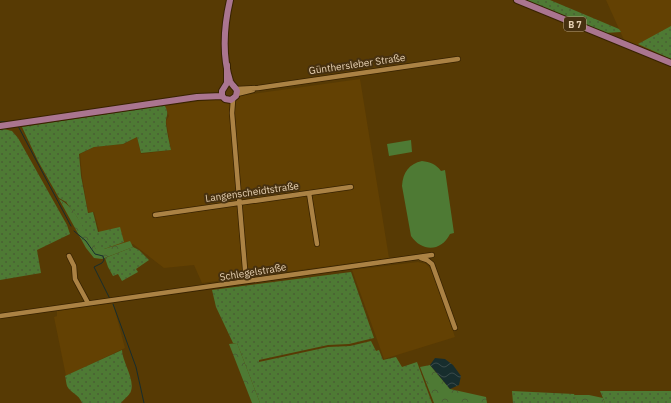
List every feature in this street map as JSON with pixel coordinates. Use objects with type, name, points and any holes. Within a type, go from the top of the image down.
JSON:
[{"type":"main road","points":[[222,93],[230,100],[233,88],[227,65],[225,36],[230,0]]},
{"type":"main road","name":"B 7","points":[[517,0],[671,64]]},
{"type":"main road","points":[[0,126],[222,93],[233,88]]},
{"type":"street","name":"Günthersleber Straße","points":[[233,88],[258,88],[458,59]]},
{"type":"street","points":[[230,100],[246,281]]},
{"type":"street","name":"Langenscheidtstraße","points":[[155,215],[351,187]]},
{"type":"street","points":[[309,193],[317,244]]},
{"type":"street","name":"Schlegelstraße","points":[[0,316],[432,255]]},
{"type":"street","points":[[69,256],[74,266],[75,279],[88,303]]},
{"type":"street","points":[[420,257],[432,264],[454,328]]},
{"type":"shaded area","points":[[606,0],[671,0],[671,59],[624,40]]},
{"type":"shaded area","points":[[360,79],[389,258],[202,283],[194,265],[164,268],[133,244],[108,249],[99,231],[94,212],[88,212],[80,154],[94,147],[124,144],[137,137],[141,154],[171,150],[166,121],[169,116],[165,106]]},
{"type":"shaded area","points":[[418,262],[426,264],[432,270],[455,337],[384,359],[352,270]]},
{"type":"shaded area","points":[[113,303],[125,348],[66,376],[54,317],[57,316],[57,311]]},
{"type":"green space","points":[[525,0],[550,0],[619,29],[621,32],[605,33]]},
{"type":"green space","points":[[671,26],[671,59],[638,44]]},
{"type":"green space","points":[[165,106],[167,111],[167,134],[171,150],[141,153],[137,137],[123,144],[94,147],[79,154],[81,176],[88,213],[93,212],[98,232],[120,227],[124,242],[104,249],[96,249],[91,244],[77,217],[66,202],[59,198],[38,161],[22,127]]},
{"type":"green space","points":[[4,129],[12,131],[18,138],[67,225],[70,234],[37,250],[41,273],[0,280],[0,130]]},
{"type":"green space","points":[[411,140],[412,152],[389,156],[387,144]]},
{"type":"green space","points":[[422,161],[433,164],[441,171],[445,170],[454,233],[450,234],[442,244],[431,248],[420,245],[411,236],[402,186],[405,173],[408,169],[417,162]]},
{"type":"green space","points":[[59,199],[73,211],[90,240],[98,239],[98,242],[92,244],[96,249],[104,249],[130,241],[133,247],[102,259],[94,258],[86,248]]},
{"type":"green space","points":[[133,247],[139,250],[149,260],[136,269],[138,272],[122,281],[118,274],[113,276],[105,258]]},
{"type":"green space","points":[[351,272],[374,338],[349,344],[328,345],[259,360],[259,362],[328,347],[350,346],[371,341],[376,351],[379,350],[383,360],[396,357],[402,367],[417,362],[432,403],[260,403],[237,343],[233,343],[216,307],[212,290]]},
{"type":"green space","points":[[237,343],[260,403],[252,403],[229,344]]},
{"type":"green space","points":[[122,350],[132,386],[129,394],[121,403],[82,403],[81,400],[68,388],[65,376]]},
{"type":"green space","points":[[430,365],[450,389],[486,397],[487,403],[434,403],[420,367]]},
{"type":"green space","points":[[512,391],[574,394],[578,403],[513,403]]},
{"type":"green space","points":[[600,391],[671,391],[671,403],[605,403]]},
{"type":"green space","points":[[574,395],[589,395],[603,398],[605,403],[578,403]]},
{"type":"water","points":[[435,358],[445,359],[453,365],[461,376],[459,385],[450,389],[430,365]]},
{"type":"waterway","points":[[0,122],[15,121]]},
{"type":"waterway","points":[[18,126],[71,226]]},
{"type":"waterway","points":[[74,231],[86,241],[95,254],[103,256],[104,260],[102,263],[94,267],[110,299]]},
{"type":"waterway","points":[[113,304],[136,367],[144,403]]}]
